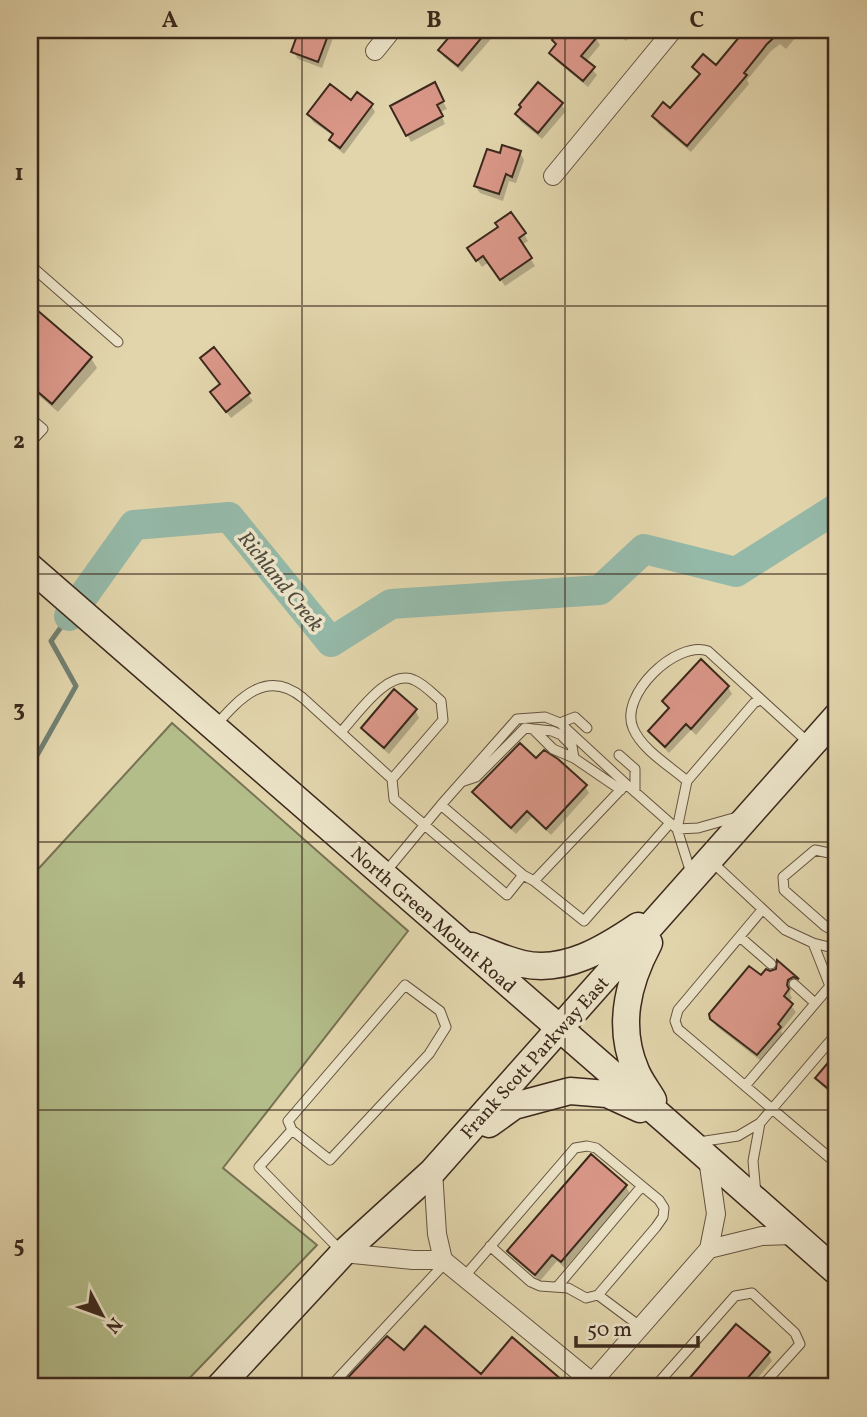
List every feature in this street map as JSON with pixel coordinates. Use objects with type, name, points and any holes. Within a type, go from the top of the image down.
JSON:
[{"type":"main road","name":"North Green Mount Road","points":[[30,567],[837,1272]]},
{"type":"main road","name":"Frank Scott Parkway East","points":[[219,1387],[343,1253],[441,1162],[837,716]]},
{"type":"main road","points":[[459,942],[524,964],[565,964],[608,946],[671,904]]},
{"type":"main road","points":[[665,1120],[636,1072],[625,1019],[635,969],[671,904]]},
{"type":"main road","points":[[441,1162],[513,1106],[569,1091],[607,1094],[665,1120]]},
{"type":"street","points":[[375,51],[392,30]]},
{"type":"street","points":[[553,176],[673,30]]},
{"type":"street","points":[[441,1162],[437,1234],[444,1261],[593,1386],[709,1249],[716,1214],[699,1151]]},
{"type":"street","points":[[709,1249],[762,1237],[794,1235]]},
{"type":"street","points":[[343,1253],[444,1261]]},
{"type":"lane","points":[[30,265],[118,342]]},
{"type":"lane","points":[[30,418],[43,429],[30,443]]},
{"type":"lane","points":[[687,781],[642,743],[633,730],[630,719],[636,695],[650,678],[676,656],[692,649],[708,651],[812,745]]},
{"type":"lane","points":[[341,732],[384,685],[394,679],[412,678],[440,701],[443,720],[392,779]]},
{"type":"lane","points":[[215,727],[239,699],[265,686],[278,686],[298,694],[392,779],[394,799],[507,895],[523,875]]},
{"type":"lane","points":[[441,805],[523,875],[584,921],[596,900],[645,845],[673,826],[687,781],[754,703],[760,700]]},
{"type":"lane","points":[[383,875],[517,719],[545,717],[560,723],[623,787]]},
{"type":"lane","points":[[560,723],[575,717],[587,728]]},
{"type":"lane","points":[[460,783],[476,777],[526,728],[552,731],[561,736],[572,746],[574,758]]},
{"type":"lane","points":[[533,729],[553,749],[635,792],[673,826],[692,881]]},
{"type":"lane","points":[[619,755],[635,769],[635,792]]},
{"type":"lane","points":[[534,881],[556,864],[623,787]]},
{"type":"lane","points":[[673,826],[698,828],[752,813]]},
{"type":"lane","points":[[835,856],[815,850],[783,877],[784,890],[825,926],[837,933]]},
{"type":"lane","points":[[710,860],[785,930],[813,943],[837,949]]},
{"type":"lane","points":[[762,910],[678,1010],[675,1021],[678,1029],[837,1164]]},
{"type":"lane","points":[[740,937],[771,964]]},
{"type":"lane","points":[[745,1086],[830,986],[813,943]]},
{"type":"lane","points":[[794,984],[816,1003]]},
{"type":"lane","points":[[405,985],[440,1012],[446,1027],[429,1054],[330,1160],[292,1130],[288,1121],[405,985]]},
{"type":"lane","points":[[699,1151],[721,1140],[738,1136],[760,1123],[837,1033]]},
{"type":"lane","points":[[758,1202],[753,1161],[760,1123]]},
{"type":"lane","points":[[292,1130],[259,1167],[343,1253]]},
{"type":"lane","points":[[464,1277],[490,1246],[575,1148],[596,1148],[664,1208],[663,1217],[598,1295],[586,1298],[568,1288],[540,1286],[531,1282],[490,1246]]},
{"type":"lane","points":[[557,1287],[642,1186]]},
{"type":"lane","points":[[330,1387],[444,1261]]},
{"type":"lane","points":[[667,1387],[660,1381],[735,1296],[752,1293],[795,1334],[800,1344],[761,1387]]},
{"type":"lane","points":[[598,1295],[641,1327]]},
{"type":"green space","points":[[172,723],[408,931],[223,1168],[317,1245],[181,1387],[30,1387],[30,878]]},
{"type":"building","points":[[299,30],[330,30],[318,62],[291,52]]},
{"type":"building","points":[[455,30],[488,30],[458,66],[438,50]]},
{"type":"building","points":[[560,30],[603,30],[581,56],[595,67],[583,81],[549,53],[556,44],[552,40]]},
{"type":"building","points":[[745,30],[782,30],[767,44],[744,73],[747,75],[687,146],[652,116],[663,102],[670,108],[700,74],[692,67],[703,54],[716,65]]},
{"type":"building","points":[[435,82],[444,101],[437,105],[443,116],[406,136],[390,106]]},
{"type":"building","points":[[538,82],[563,103],[538,133],[515,114]]},
{"type":"building","points":[[330,84],[351,100],[357,92],[373,104],[340,148],[329,140],[333,134],[307,114]]},
{"type":"building","points":[[502,145],[521,151],[512,177],[506,174],[499,194],[474,186],[487,149],[500,153]]},
{"type":"building","points":[[511,212],[526,233],[519,238],[532,258],[500,280],[483,256],[476,261],[467,248],[498,227],[495,223]]},
{"type":"building","points":[[30,304],[92,357],[52,404],[30,385]]},
{"type":"building","points":[[214,347],[250,393],[226,412],[210,392],[220,384],[200,358]]},
{"type":"building","points":[[701,659],[729,686],[691,729],[686,724],[665,747],[648,731],[669,708],[662,701]]},
{"type":"building","points":[[394,689],[417,709],[384,748],[361,728]]},
{"type":"building","points":[[520,743],[536,758],[544,750],[587,785],[546,829],[527,811],[511,828],[472,792]]},
{"type":"building","points":[[777,960],[799,979],[793,977],[788,980],[789,989],[784,996],[793,1004],[778,1024],[781,1027],[757,1055],[710,1019],[709,1014],[749,966],[761,975],[766,969],[776,969]]},
{"type":"building","points":[[837,1052],[837,1096],[815,1078]]},
{"type":"building","points":[[591,1154],[627,1185],[561,1262],[552,1255],[535,1275],[507,1251]]},
{"type":"building","points":[[736,1324],[770,1352],[740,1387],[682,1387]]},
{"type":"building","points":[[425,1326],[481,1374],[512,1337],[570,1387],[339,1387],[387,1336],[404,1350]]},
{"type":"waterway","name":"Richland Creek","points":[[69,616],[134,525],[229,517],[331,642],[391,604],[600,590],[644,549],[736,572],[837,508]]},
{"type":"waterway","name":"Richland Creek","points":[[30,768],[76,686],[51,641],[69,616]]}]
